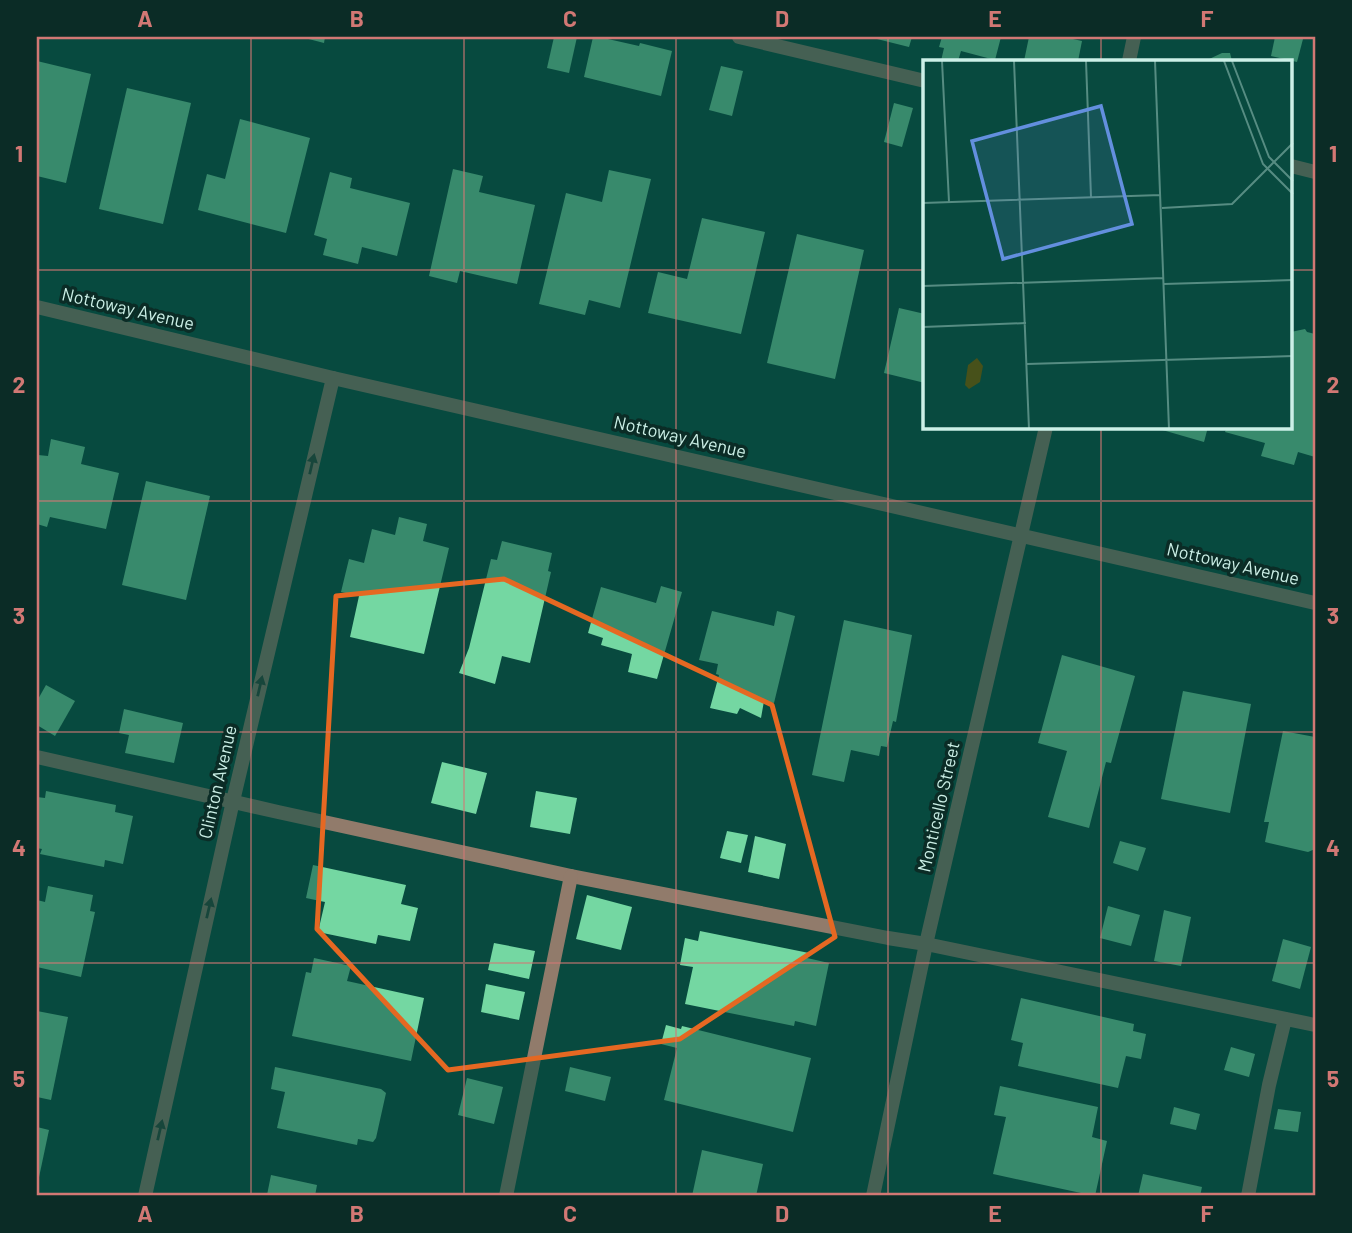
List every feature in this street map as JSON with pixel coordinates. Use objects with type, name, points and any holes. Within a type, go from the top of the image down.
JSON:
[{"type":"street","points":[[739,37],[923,80]]},
{"type":"street","points":[[1129,60],[1135,37]]},
{"type":"street","points":[[1292,166],[1315,172]]},
{"type":"street","name":"Nottoway Avenue","points":[[37,307],[1315,603]]},
{"type":"street","name":"Clinton Avenue","points":[[145,1196],[233,801],[333,377]]},
{"type":"street","name":"Monticello Street","points":[[873,1196],[926,944],[1046,429]]},
{"type":"street","points":[[37,757],[571,876],[926,944],[1315,1025]]},
{"type":"street","points":[[506,1196],[571,876]]},
{"type":"street","points":[[1248,1196],[1269,1085],[1285,1019]]},
{"type":"highlighted area","points":[[504,579],[772,705],[835,937],[680,1039],[448,1070],[317,929],[336,596]]},
{"type":"building","points":[[301,37],[325,37],[324,43]]},
{"type":"building","points":[[554,37],[577,37],[569,73],[547,68]]},
{"type":"building","points":[[593,37],[639,46],[640,43],[672,51],[661,96],[584,77]]},
{"type":"building","points":[[869,37],[912,37],[909,47]]},
{"type":"building","points":[[942,37],[1001,37],[995,60],[961,51],[958,60],[941,60],[944,48],[939,47]]},
{"type":"building","points":[[1029,37],[1064,37],[1082,41],[1078,60],[1024,60]]},
{"type":"building","points":[[1275,37],[1303,39],[1297,62],[1271,56]]},
{"type":"building","points":[[1222,53],[1230,53],[1232,60],[1207,60]]},
{"type":"building","points":[[37,61],[91,74],[66,183],[37,176]]},
{"type":"building","points":[[721,66],[743,71],[732,116],[709,110]]},
{"type":"building","points":[[127,88],[191,103],[163,224],[99,209]]},
{"type":"building","points":[[894,103],[913,108],[902,147],[884,142]]},
{"type":"building","points":[[240,119],[310,138],[286,233],[198,210],[207,174],[225,179]]},
{"type":"building","points":[[453,169],[483,176],[479,192],[535,205],[517,284],[460,271],[457,283],[429,276]]},
{"type":"building","points":[[609,170],[651,179],[620,308],[589,300],[585,315],[539,304],[566,193],[602,202]]},
{"type":"building","points":[[330,172],[352,178],[350,188],[410,203],[397,256],[362,247],[358,264],[323,255],[327,239],[314,235]]},
{"type":"building","points":[[702,218],[765,232],[741,334],[648,313],[658,272],[687,279]]},
{"type":"building","points":[[797,234],[864,250],[835,379],[767,363]]},
{"type":"building","points":[[899,308],[923,314],[923,383],[884,373]]},
{"type":"building","points":[[1305,329],[1315,334],[1315,457],[1298,452],[1294,465],[1261,456],[1265,443],[1225,432],[1226,429],[1292,429],[1292,332]]},
{"type":"building","points":[[1159,429],[1207,429],[1204,442]]},
{"type":"building","points":[[51,439],[85,447],[81,464],[119,473],[106,529],[50,517],[47,527],[37,524],[37,459],[38,455],[48,456]]},
{"type":"building","points":[[146,481],[210,496],[186,600],[122,585]]},
{"type":"building","points":[[399,517],[427,524],[423,541],[449,548],[424,654],[350,637],[359,596],[341,592],[349,559],[364,563],[372,529],[395,535]]},
{"type":"building","points":[[502,541],[552,553],[548,571],[551,572],[530,663],[502,656],[495,684],[459,673],[469,648],[491,559],[497,560]]},
{"type":"building","points":[[661,586],[682,592],[657,679],[628,672],[632,654],[601,645],[603,638],[588,633],[601,587],[656,603]]},
{"type":"building","points":[[712,611],[774,626],[777,611],[795,616],[774,703],[764,701],[761,718],[740,708],[737,714],[710,708],[719,675],[716,674],[718,664],[699,660]]},
{"type":"building","points":[[844,620],[912,635],[896,722],[893,721],[887,747],[881,746],[879,756],[851,750],[844,782],[812,775]]},
{"type":"building","points":[[1062,655],[1135,676],[1111,763],[1106,762],[1089,828],[1048,817],[1067,751],[1038,743]]},
{"type":"building","points":[[46,685],[75,701],[55,736],[37,725],[37,701]]},
{"type":"building","points":[[1183,691],[1251,704],[1230,813],[1161,799]]},
{"type":"building","points":[[124,709],[183,723],[174,763],[125,753],[129,735],[119,733]]},
{"type":"building","points":[[1283,731],[1315,737],[1315,849],[1308,852],[1265,842],[1269,822],[1264,822]]},
{"type":"building","points":[[442,762],[487,773],[476,814],[431,803]]},
{"type":"building","points":[[46,791],[116,805],[115,812],[133,816],[123,864],[105,860],[104,867],[40,854],[42,849],[37,848],[37,797],[45,798]]},
{"type":"building","points":[[536,791],[577,798],[570,834],[530,827]]},
{"type":"building","points":[[727,831],[748,835],[741,863],[720,858]]},
{"type":"building","points":[[755,836],[786,844],[779,879],[748,872]]},
{"type":"building","points":[[1120,841],[1146,848],[1138,871],[1113,863]]},
{"type":"building","points":[[313,865],[406,885],[401,904],[418,908],[410,941],[378,935],[376,944],[318,932],[325,902],[306,898]]},
{"type":"building","points":[[48,886],[93,895],[90,911],[95,912],[81,977],[37,967],[37,900],[45,902]]},
{"type":"building","points":[[587,895],[632,907],[621,950],[576,939]]},
{"type":"building","points":[[1108,906],[1140,915],[1131,946],[1100,938]]},
{"type":"building","points":[[1164,910],[1191,917],[1181,966],[1154,961]]},
{"type":"building","points":[[700,931],[809,953],[807,958],[829,963],[816,1026],[795,1021],[794,1026],[685,1004],[693,967],[680,965],[685,938],[698,941]]},
{"type":"building","points":[[1283,939],[1311,947],[1300,989],[1272,981]]},
{"type":"building","points":[[494,943],[535,951],[529,979],[488,970]]},
{"type":"building","points":[[314,958],[351,966],[347,981],[424,998],[411,1061],[292,1036],[306,972],[311,973]]},
{"type":"building","points":[[486,984],[525,992],[519,1020],[481,1012]]},
{"type":"building","points":[[1021,998],[1134,1024],[1133,1031],[1146,1034],[1141,1059],[1126,1056],[1118,1088],[1018,1066],[1023,1043],[1011,1040]]},
{"type":"building","points":[[37,1011],[68,1017],[51,1100],[37,1097]]},
{"type":"building","points":[[666,1025],[681,1029],[682,1026],[811,1058],[793,1132],[664,1100],[677,1048],[661,1044]]},
{"type":"building","points":[[1231,1047],[1255,1054],[1249,1077],[1224,1070]]},
{"type":"building","points":[[275,1067],[381,1089],[386,1093],[376,1138],[373,1142],[358,1139],[357,1145],[277,1128],[285,1092],[271,1089]]},
{"type":"building","points":[[570,1067],[611,1077],[605,1101],[565,1091]]},
{"type":"building","points":[[467,1078],[503,1087],[494,1124],[458,1115]]},
{"type":"building","points":[[1000,1086],[1098,1107],[1092,1137],[1107,1141],[1095,1196],[993,1174],[1006,1117],[994,1115]]},
{"type":"building","points":[[1174,1107],[1200,1114],[1196,1130],[1170,1124]]},
{"type":"building","points":[[1278,1109],[1301,1112],[1298,1132],[1274,1129]]},
{"type":"building","points":[[37,1127],[49,1130],[38,1182],[37,1182]]},
{"type":"building","points":[[702,1150],[763,1164],[756,1196],[692,1196]]},
{"type":"building","points":[[1143,1174],[1202,1187],[1200,1196],[1138,1196]]},
{"type":"building","points":[[271,1175],[317,1185],[315,1196],[260,1196],[261,1193],[267,1195]]}]
